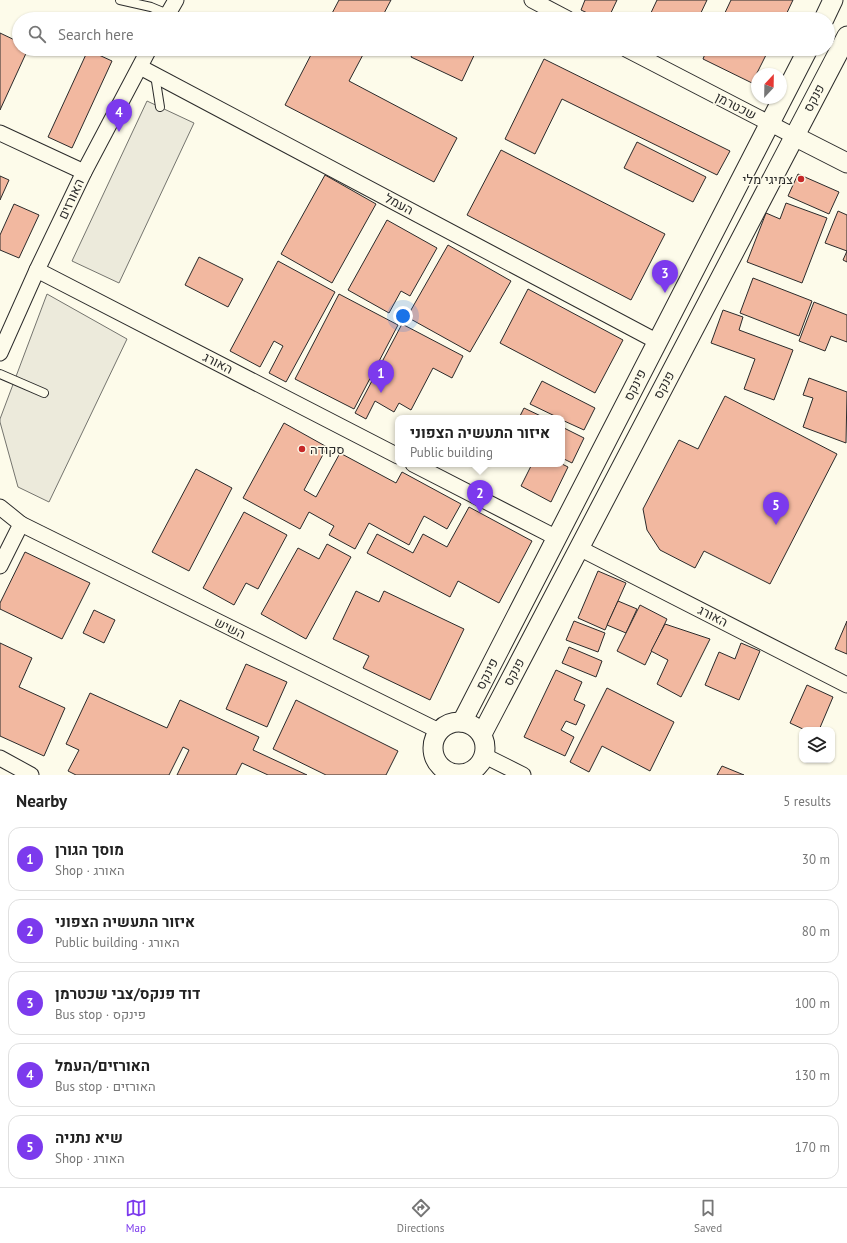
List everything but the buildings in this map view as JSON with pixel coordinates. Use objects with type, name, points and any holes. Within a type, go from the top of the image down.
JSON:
[{"type":"street","points":[[169,12],[176,0]]},
{"type":"street","points":[[532,0],[555,12]]},
{"type":"street","points":[[828,12],[834,0]]},
{"type":"street","name":"פנקס","points":[[482,734],[847,36]]},
{"type":"street","name":"האורזים","points":[[0,353],[37,270],[84,172],[146,56]]},
{"type":"street","name":"שכטרמן","points":[[639,56],[847,163]]},
{"type":"street","name":"פינקס","points":[[462,722],[804,56]]},
{"type":"street","name":"העמל","points":[[140,67],[658,342]]},
{"type":"street","points":[[0,133],[84,172]]},
{"type":"street","name":"האורג","points":[[37,270],[395,454]]},
{"type":"street","points":[[419,467],[557,538]]},
{"type":"street","points":[[0,507],[21,524],[0,566]]},
{"type":"street","name":"השיש","points":[[21,524],[439,731]]},
{"type":"street","name":"האורג","points":[[579,548],[847,685]]},
{"type":"street","points":[[453,722],[462,722],[475,727],[482,734],[486,747],[485,756],[481,764],[466,774],[456,775],[444,770],[435,770],[433,748],[434,739],[444,726],[453,722]]},
{"type":"street","points":[[485,756],[523,775]]},
{"type":"street","points":[[0,758],[30,775]]},
{"type":"lane","points":[[120,0],[151,7],[158,12]]},
{"type":"lane","points":[[155,75],[160,107]]},
{"type":"lane","points":[[0,374],[44,393]]},
{"type":"shaded area","points":[[147,101],[194,123],[119,283],[72,261]]},
{"type":"shaded area","points":[[47,294],[127,339],[49,502],[18,487],[0,422]]},
{"type":"place","name":"האורזים/העמל","points":[[119,132]]},
{"type":"place","name":"צמיגי מלי","points":[[801,179]]},
{"type":"place","name":"דוד פנקס/צבי שכטרמן","points":[[665,293]]},
{"type":"place","name":"מוסך הגורן","points":[[381,393]]},
{"type":"place","name":"סקודה","points":[[302,449]]},
{"type":"place","name":"איזור התעשיה הצפוני","points":[[480,513]]},
{"type":"place","name":"שיא נתניה","points":[[776,525]]}]
